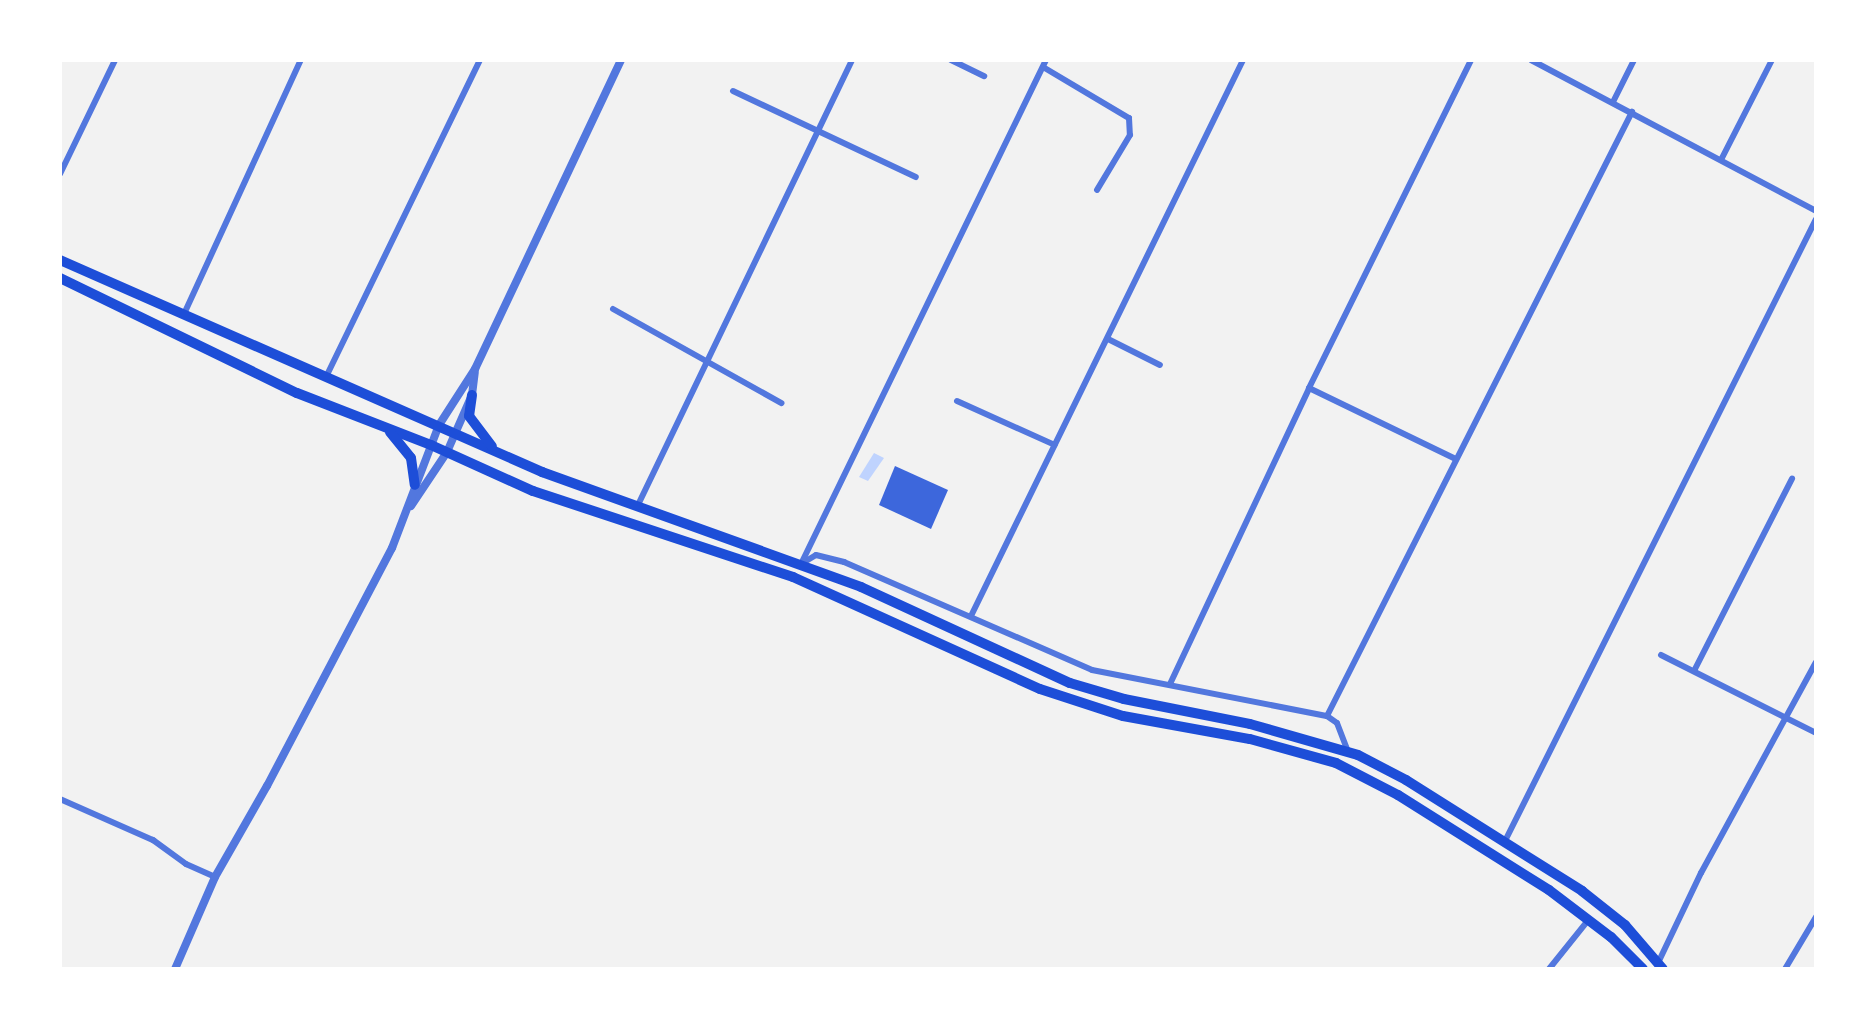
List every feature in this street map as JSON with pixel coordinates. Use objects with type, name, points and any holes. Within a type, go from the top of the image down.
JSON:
[{"type":"main road","points":[[60,260],[183,317],[503,455],[637,507],[861,587],[1070,683],[1124,699],[1250,724],[1348,751],[1406,780],[1602,906],[1661,966]]},
{"type":"main road","points":[[60,278],[259,376],[431,445],[533,491],[793,577],[1065,698],[1123,716],[1250,739],[1336,763],[1398,795],[1589,919],[1643,969]]},
{"type":"main road","points":[[472,395],[469,416],[503,455]]},
{"type":"main road","points":[[386,428],[411,458],[415,485]]},
{"type":"street","points":[[60,174],[115,60]]},
{"type":"street","points":[[183,317],[301,60]]},
{"type":"street","points":[[325,379],[480,60]]},
{"type":"street","points":[[408,510],[439,425],[475,369],[621,60]]},
{"type":"street","points":[[637,507],[852,60]]},
{"type":"street","points":[[951,60],[984,76]]},
{"type":"street","points":[[971,616],[1243,60]]},
{"type":"street","points":[[1170,684],[1309,388],[1471,60]]},
{"type":"street","points":[[1531,60],[1722,158],[1816,211]]},
{"type":"street","points":[[1613,102],[1634,60]]},
{"type":"street","points":[[1722,158],[1772,60]]},
{"type":"street","points":[[801,564],[1045,63],[1129,118],[1132,126],[1130,135],[1097,190]]},
{"type":"street","points":[[733,91],[916,177]]},
{"type":"street","points":[[1327,716],[1632,112]]},
{"type":"street","points":[[1505,841],[1816,219]]},
{"type":"street","points":[[613,309],[781,403]]},
{"type":"street","points":[[1108,339],[1160,365]]},
{"type":"street","points":[[175,969],[215,877],[274,773],[408,510],[447,452],[472,395],[475,369]]},
{"type":"street","points":[[1309,388],[1456,459]]},
{"type":"street","points":[[957,401],[1055,445]]},
{"type":"street","points":[[1694,671],[1792,479]]},
{"type":"street","points":[[801,564],[816,555],[844,562],[1092,670],[1327,716],[1337,723],[1348,751]]},
{"type":"street","points":[[1661,655],[1816,733]]},
{"type":"street","points":[[1661,966],[1701,873],[1816,662]]},
{"type":"street","points":[[60,799],[153,840],[186,864],[215,877]]},
{"type":"street","points":[[1785,969],[1816,917]]},
{"type":"street","points":[[1549,969],[1589,919]]},
{"type":"water","points":[[874,453],[884,458],[868,481],[859,477]]},
{"type":"building","points":[[895,466],[948,490],[931,529],[879,505]]}]
